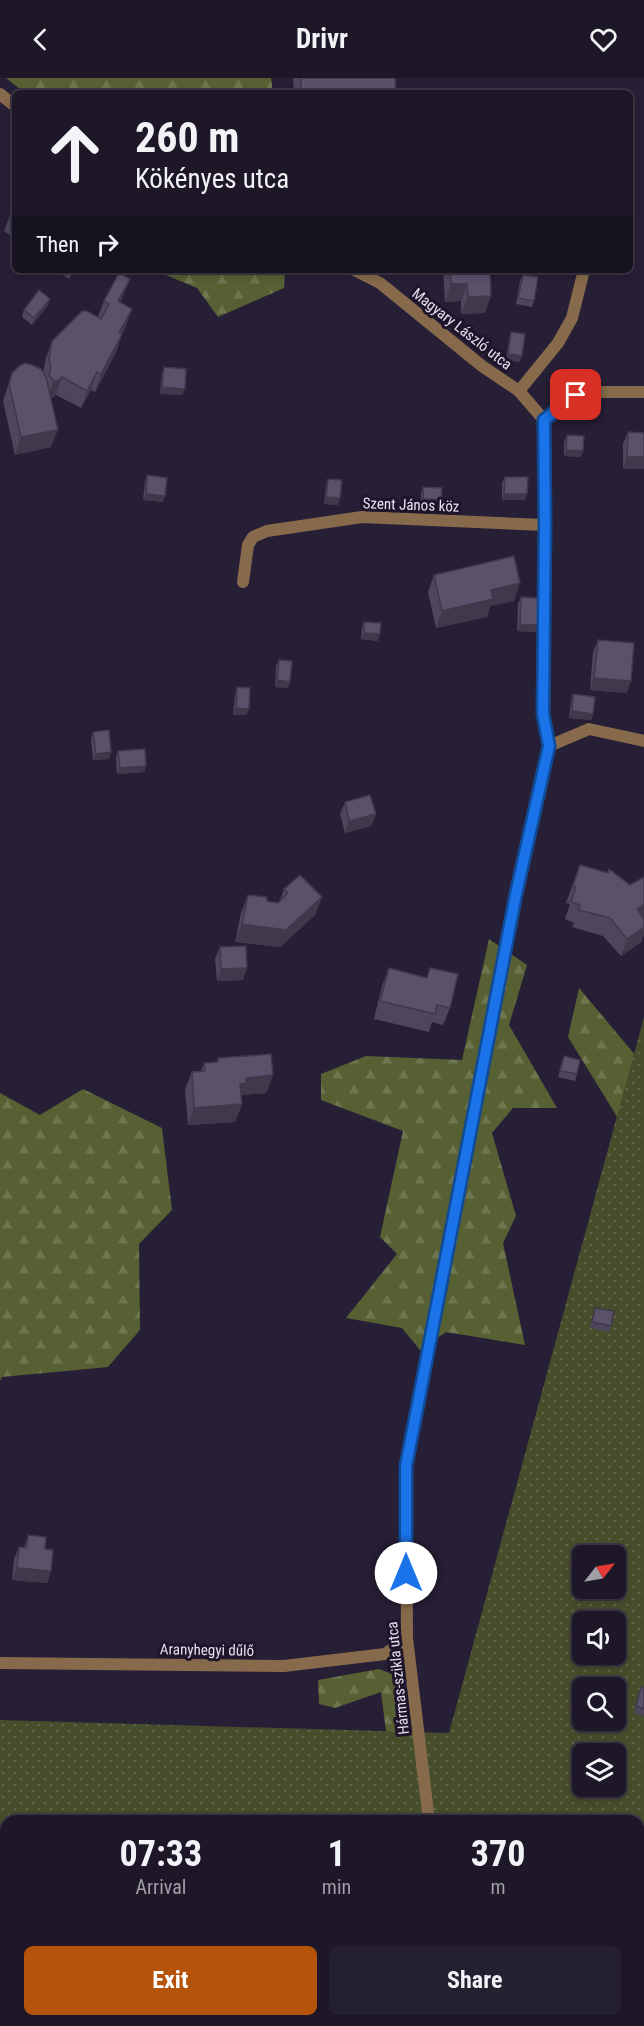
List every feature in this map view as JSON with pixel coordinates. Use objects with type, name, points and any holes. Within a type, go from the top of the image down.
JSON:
[{"type":"street","points":[[0,94],[12,104]]},
{"type":"street","name":"Magyary László utca","points":[[360,273],[380,284],[482,366],[519,391],[544,420]]},
{"type":"street","points":[[519,391],[558,343],[572,318],[583,273]]},
{"type":"street","points":[[644,392],[597,392],[576,395],[544,420],[543,714],[549,746],[589,729],[644,741]]},
{"type":"street","name":"Szent János köz","points":[[243,582],[248,545],[253,537],[267,531],[362,517],[545,525]]},
{"type":"street","name":"Hármas-szikla utca","points":[[428,1815],[406,1638],[406,1466],[516,894],[549,746]]},
{"type":"street","name":"Aranyhegyi dűlő","points":[[0,1663],[294,1665],[386,1654],[406,1638]]},
{"type":"green space","points":[[6,78],[271,78],[273,90],[21,90]]},
{"type":"green space","points":[[161,273],[285,273],[284,288],[218,317],[197,288]]},
{"type":"green space","points":[[489,939],[527,965],[509,1025],[557,1108],[513,1108],[492,1133],[516,1216],[503,1243],[525,1345],[446,1332],[420,1350],[402,1328],[346,1318],[397,1254],[380,1237],[403,1131],[321,1100],[321,1074],[366,1056],[462,1060]]},
{"type":"green space","points":[[579,988],[641,1062],[640,1154],[568,1037]]},
{"type":"green space","points":[[644,1017],[644,1815],[0,1815],[0,1720],[449,1733]]},
{"type":"green space","points":[[83,1089],[162,1128],[172,1210],[139,1244],[140,1330],[108,1367],[2,1377],[0,1381],[0,1093],[40,1115]]},
{"type":"green space","points":[[379,1669],[403,1678],[416,1815],[414,1815],[390,1763],[381,1692],[335,1708],[319,1704],[318,1680]]},
{"type":"building","points":[[301,78],[395,78],[396,90],[301,90]]},
{"type":"building","points":[[119,273],[130,279],[118,301],[132,309],[101,374],[97,372],[87,391],[62,377],[54,381],[49,375],[52,341],[82,311],[87,311],[101,319],[109,304],[104,301]]},
{"type":"building","points":[[450,273],[490,273],[491,296],[468,297],[467,284],[451,284]]},
{"type":"building","points":[[523,275],[538,277],[534,301],[518,298]]},
{"type":"building","points":[[39,290],[50,299],[34,318],[24,310]]},
{"type":"building","points":[[511,332],[525,334],[522,356],[508,354]]},
{"type":"building","points":[[25,363],[41,369],[46,377],[58,430],[21,437],[9,384],[12,373]]},
{"type":"building","points":[[164,367],[186,369],[185,389],[162,387]]},
{"type":"building","points":[[628,432],[644,433],[644,457],[627,457]]},
{"type":"building","points":[[567,435],[584,436],[583,451],[566,450]]},
{"type":"building","points":[[147,475],[167,478],[165,496],[146,494]]},
{"type":"building","points":[[505,477],[528,477],[527,494],[504,494]]},
{"type":"building","points":[[328,479],[342,480],[340,498],[326,497]]},
{"type":"building","points":[[423,487],[442,488],[441,500],[423,499]]},
{"type":"building","points":[[514,556],[520,583],[491,590],[493,599],[442,611],[434,575]]},
{"type":"building","points":[[521,597],[538,598],[538,625],[520,625]]},
{"type":"building","points":[[364,622],[381,623],[380,634],[364,633]]},
{"type":"building","points":[[598,640],[634,643],[631,681],[594,678]]},
{"type":"building","points":[[279,660],[292,661],[290,682],[277,680]]},
{"type":"building","points":[[237,687],[250,688],[249,709],[236,708]]},
{"type":"building","points":[[573,694],[595,697],[593,714],[572,711]]},
{"type":"building","points":[[109,730],[111,752],[96,754],[93,732]]},
{"type":"building","points":[[145,749],[146,766],[120,768],[118,751]]},
{"type":"building","points":[[370,795],[376,814],[349,821],[345,802]]},
{"type":"building","points":[[580,865],[608,873],[609,869],[630,885],[644,877],[644,904],[637,909],[644,919],[644,927],[627,939],[610,918],[579,910],[580,905],[571,902],[576,887],[573,885]]},
{"type":"building","points":[[300,875],[322,897],[286,930],[242,924],[248,895],[267,897],[267,901],[278,903],[288,893],[284,889]]},
{"type":"building","points":[[246,946],[247,968],[221,969],[220,947]]},
{"type":"building","points":[[389,968],[427,978],[430,968],[458,974],[450,1008],[437,1005],[435,1014],[380,1001]]},
{"type":"building","points":[[271,1054],[273,1075],[246,1078],[246,1083],[240,1084],[242,1104],[194,1108],[192,1072],[205,1071],[204,1063],[218,1062],[218,1058]]},
{"type":"building","points":[[564,1056],[580,1060],[577,1074],[560,1071]]},
{"type":"building","points":[[595,1308],[614,1311],[611,1326],[592,1322]]},
{"type":"building","points":[[28,1535],[46,1537],[45,1549],[53,1550],[51,1571],[17,1568],[19,1547],[27,1548]]},
{"type":"building","points":[[641,1687],[644,1688],[644,1709],[636,1706]]},
{"type":"route","points":[[406,1573],[406,1466],[516,894],[549,746],[543,714],[544,420],[576,395]]}]
